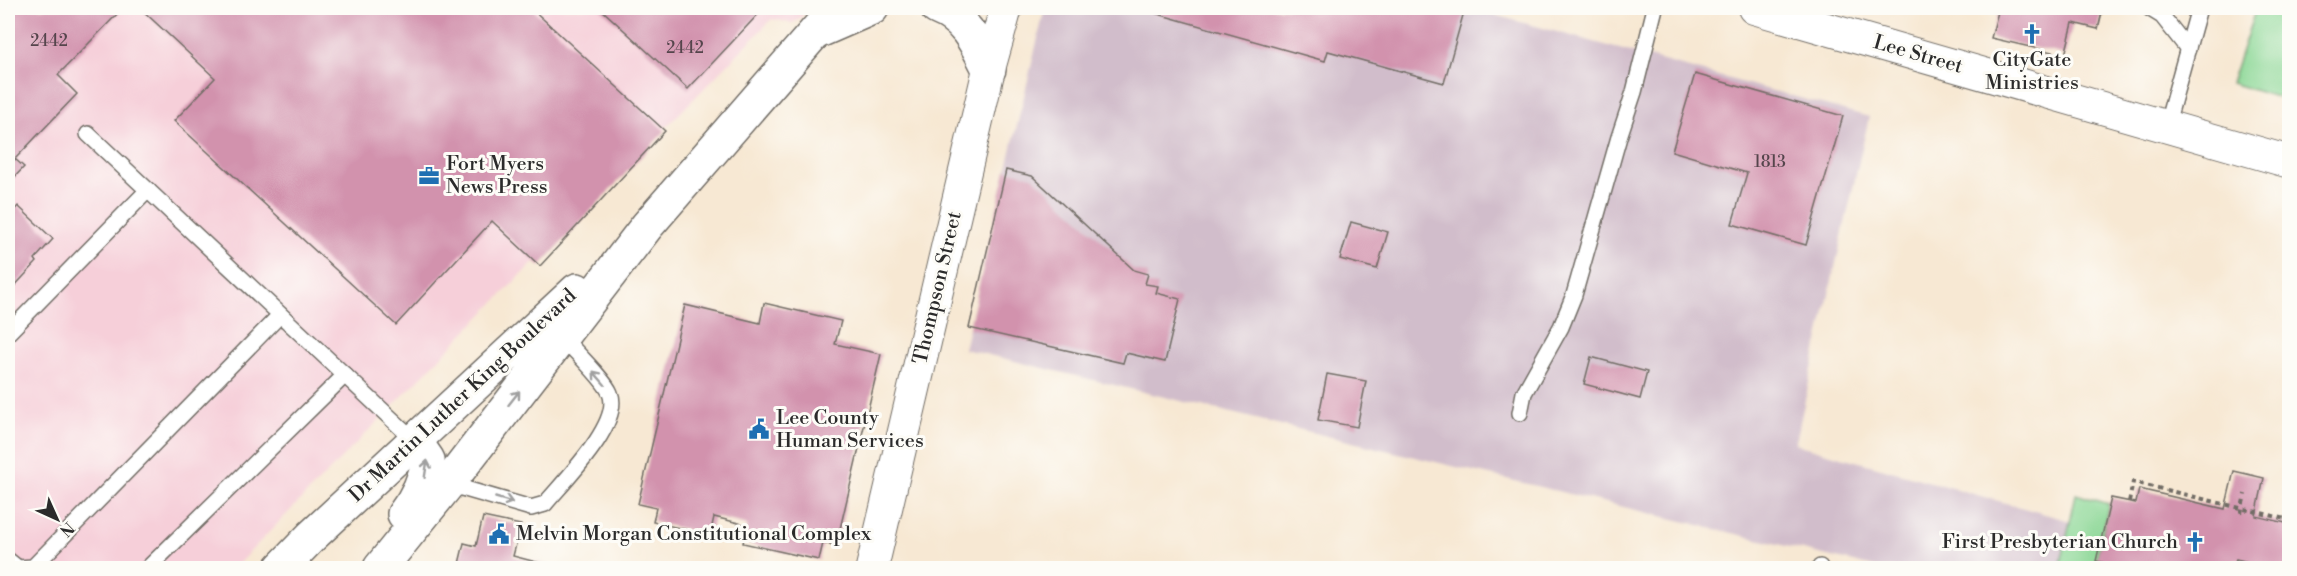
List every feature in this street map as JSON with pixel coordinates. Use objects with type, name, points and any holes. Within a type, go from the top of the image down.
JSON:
[{"type":"main road","name":"Dr Martin Luther King Boulevard","points":[[380,568],[448,484],[647,226],[810,35],[836,8]]},
{"type":"main road","points":[[810,35],[872,8]]},
{"type":"main road","points":[[937,8],[960,21],[974,37],[989,69]]},
{"type":"main road","name":"Dr Martin Luther King Boulevard","points":[[281,568],[312,536],[647,226]]},
{"type":"main road","points":[[359,568],[389,535],[420,490],[428,460],[415,441]]},
{"type":"street","name":"Thompson Street","points":[[872,568],[989,69],[1006,8]]},
{"type":"street","name":"Lee Street","points":[[1754,8],[2289,162]]},
{"type":"lane","points":[[1520,413],[1524,393],[1561,327],[1574,295],[1618,137],[1634,92],[1655,8]]},
{"type":"lane","points":[[2149,8],[2162,16],[2188,50]]},
{"type":"lane","points":[[2166,127],[2199,8]]},
{"type":"lane","points":[[88,134],[415,441]]},
{"type":"lane","points":[[8,333],[148,190]]},
{"type":"lane","points":[[8,560],[18,568],[33,567],[280,315]]},
{"type":"lane","points":[[448,484],[531,508],[545,504],[602,435],[613,404],[610,391],[562,336]]},
{"type":"lane","points":[[148,568],[345,375]]},
{"type":"path","points":[[2129,502],[2133,482],[2242,511],[2289,520]]},
{"type":"path","points":[[2242,511],[2246,494]]},
{"type":"shaded area","points":[[12,8],[810,8],[792,23],[772,19],[234,568],[8,568],[8,11]]},
{"type":"shaded area","points":[[1045,8],[1469,8],[1869,117],[1795,444],[2070,521],[2060,568],[1878,568],[964,349]]},
{"type":"green space","points":[[2256,8],[2289,8],[2289,101],[2231,83]]},
{"type":"green space","points":[[2076,494],[2109,504],[2096,561],[2128,568],[2060,568]]},
{"type":"building","points":[[8,8],[123,8],[58,75],[77,94],[15,159],[24,167],[8,184]]},
{"type":"building","name":"Fort Myers News Press","points":[[140,8],[531,8],[665,131],[540,266],[492,221],[396,325],[174,121],[215,78]]},
{"type":"building","points":[[600,8],[764,8],[688,89]]},
{"type":"building","points":[[1148,8],[1465,8],[1444,83],[1328,51],[1325,61],[1147,11]]},
{"type":"building","name":"CityGate Ministries","points":[[1999,8],[2103,8],[2098,29],[2073,23],[2065,55],[1991,38]]},
{"type":"building","points":[[1695,74],[1843,116],[1806,245],[1732,224],[1747,173],[1672,151]]},
{"type":"building","points":[[1006,170],[1032,176],[1134,270],[1148,274],[1145,284],[1158,286],[1156,293],[1180,299],[1165,362],[1126,353],[1123,363],[969,328]]},
{"type":"building","points":[[18,206],[53,239],[35,259],[37,262],[8,293],[8,217]]},
{"type":"building","points":[[1351,222],[1388,232],[1377,269],[1340,259]]},
{"type":"building","name":"Lee County Human Services","points":[[764,303],[841,321],[835,344],[881,354],[836,546],[823,543],[819,560],[743,543],[747,525],[714,517],[710,535],[653,522],[656,508],[638,504],[685,305],[760,323]]},
{"type":"building","points":[[1591,357],[1647,372],[1640,399],[1584,384]]},
{"type":"building","points":[[1327,374],[1366,381],[1357,427],[1318,420]]},
{"type":"building","name":"First Presbyterian Church","points":[[2234,471],[2264,478],[2256,516],[2290,524],[2290,568],[2272,568],[2236,559],[2234,568],[2128,568],[2096,561],[2111,498],[2136,503],[2139,489],[2225,509]]},
{"type":"building","name":"Melvin Morgan Constitutional Complex","points":[[483,517],[521,525],[513,556],[559,568],[458,568],[464,543],[476,546]]},
{"type":"place","name":"CityGate Ministries","points":[[2032,34]]},
{"type":"place","name":"Fort Myers News Press","points":[[429,176]]},
{"type":"place","name":"Lee County Human Services","points":[[759,429]]},
{"type":"place","name":"Melvin Morgan Constitutional Complex","points":[[499,534]]},
{"type":"place","name":"First Presbyterian Church","points":[[2195,542]]}]
